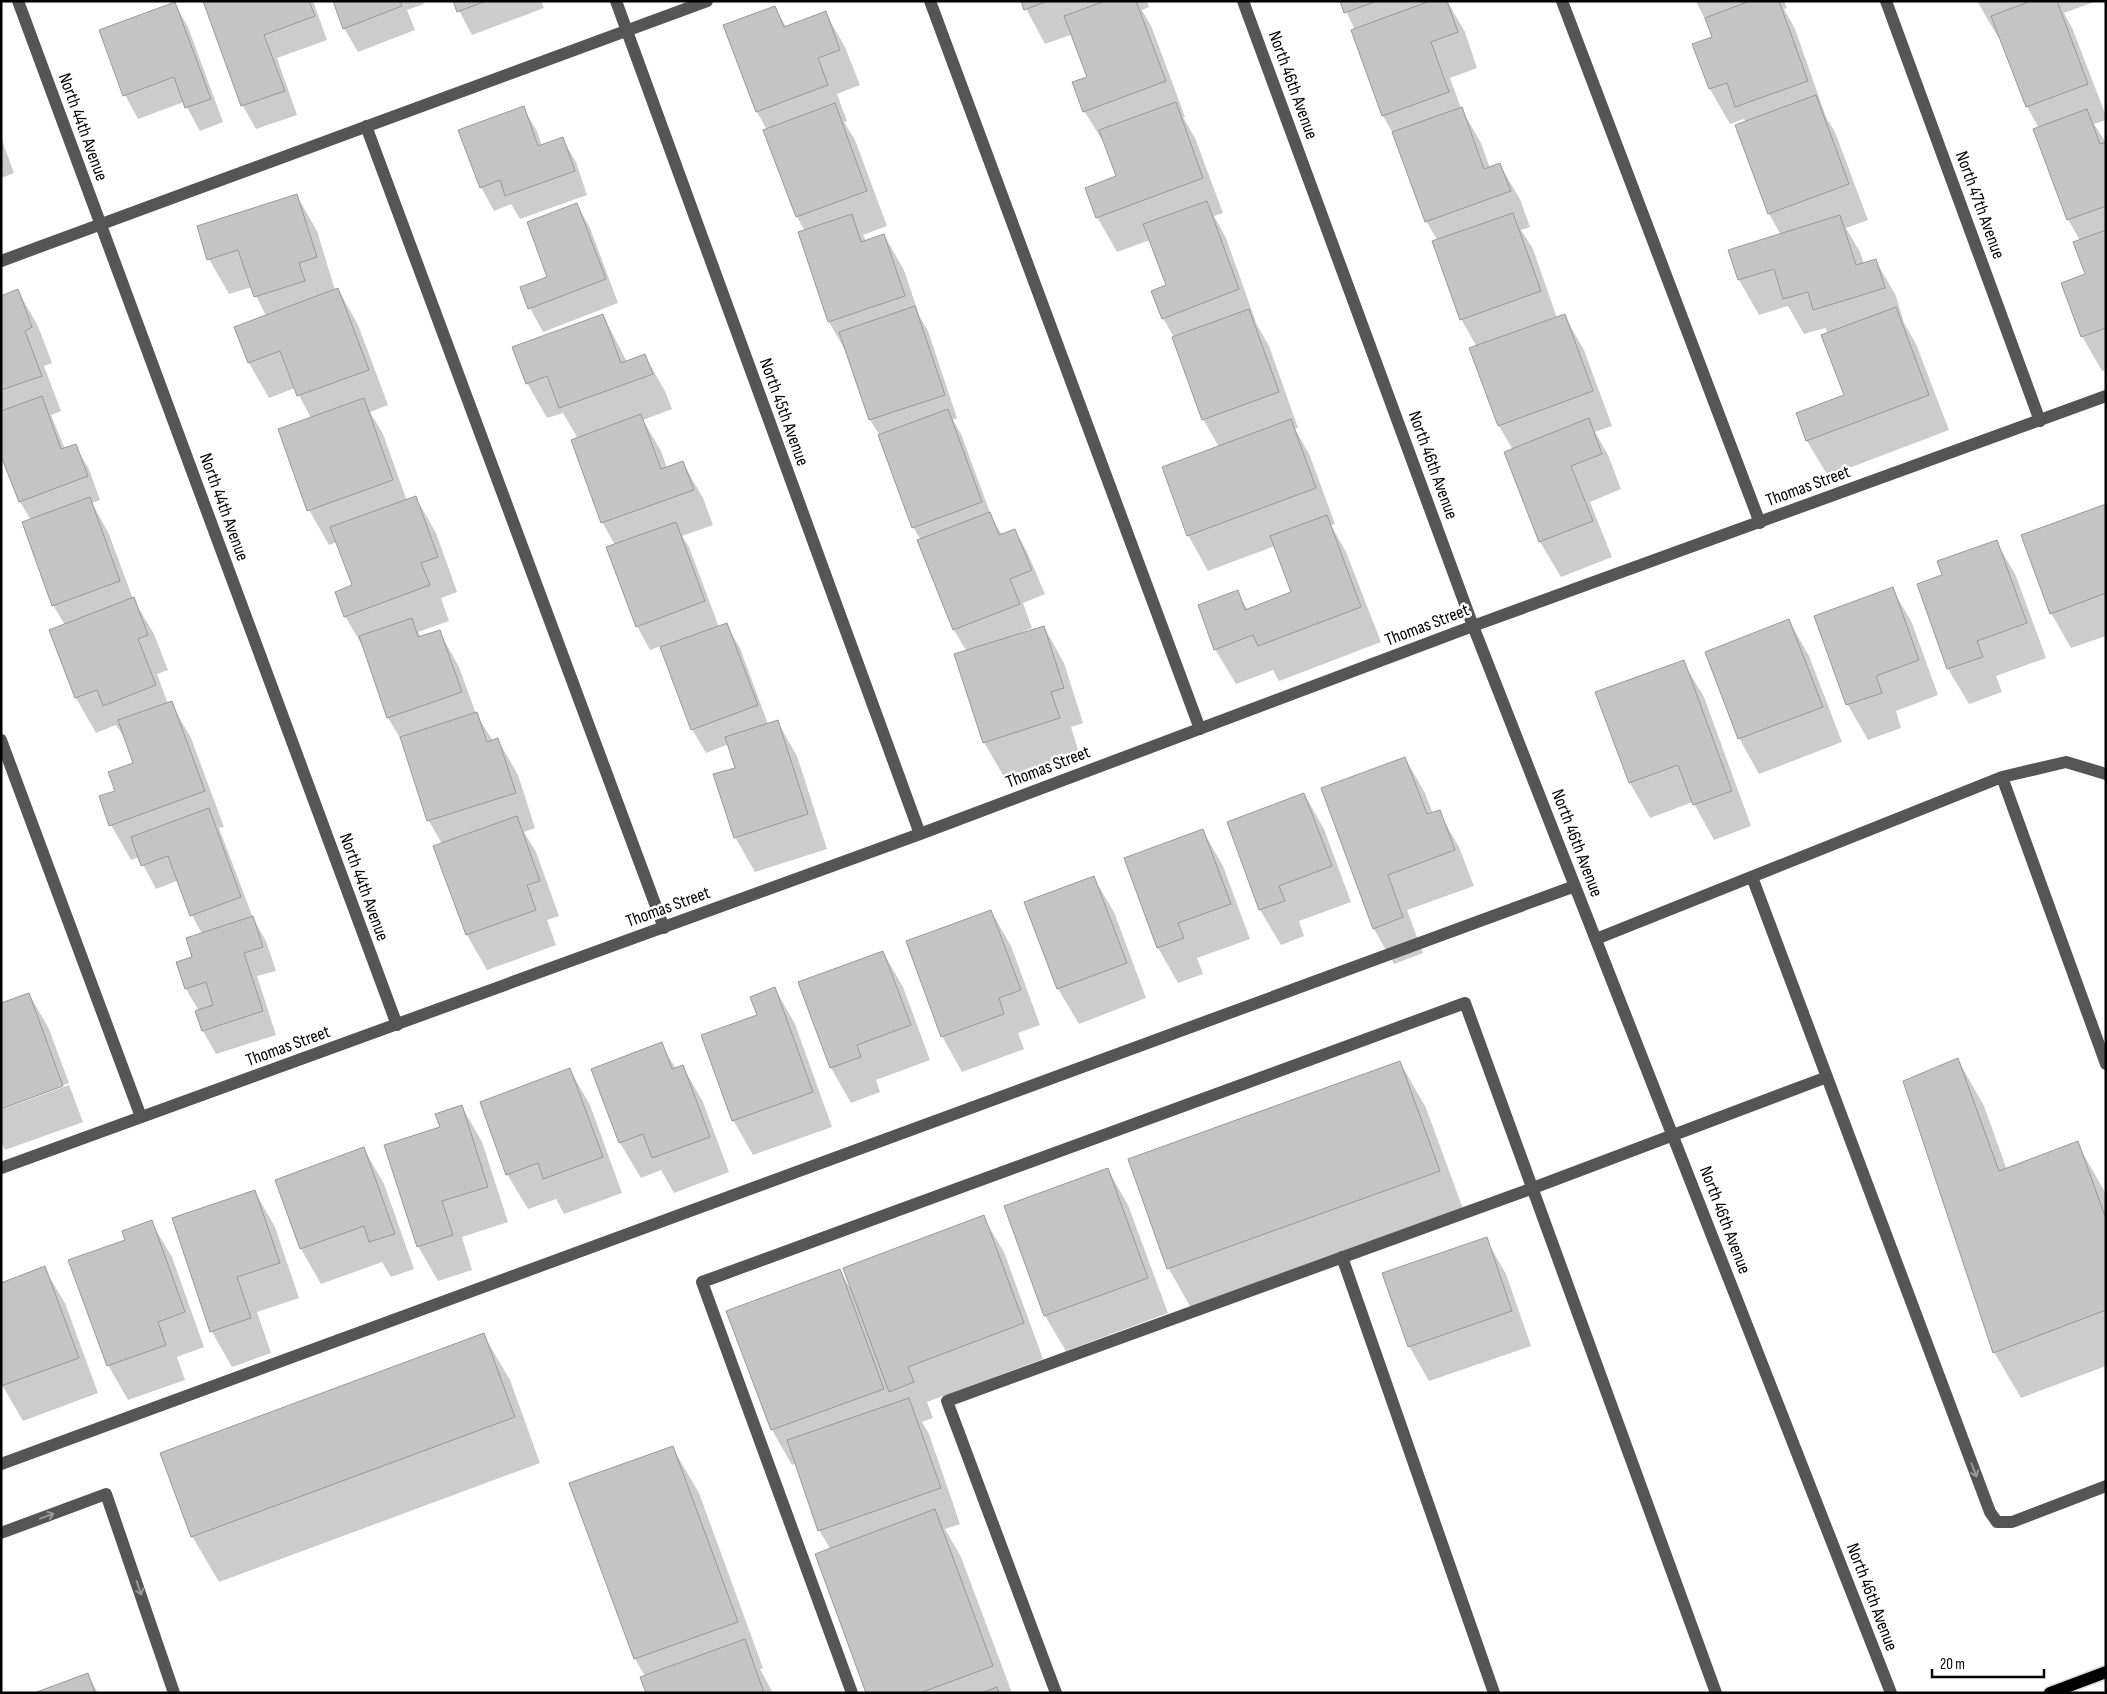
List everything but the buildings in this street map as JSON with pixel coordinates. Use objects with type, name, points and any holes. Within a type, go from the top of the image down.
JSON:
[{"type":"main road","points":[[2050,1693],[2106,1672]]},
{"type":"street","name":"North 44th Avenue","points":[[18,1],[397,1025]]},
{"type":"street","name":"North 45th Avenue","points":[[616,1],[920,834]]},
{"type":"street","points":[[1,260],[707,1]]},
{"type":"street","points":[[930,1],[1200,729]]},
{"type":"street","name":"North 46th Avenue","points":[[1243,1],[1473,626],[1891,1693]]},
{"type":"street","points":[[1562,1],[1760,523]]},
{"type":"street","name":"North 47th Avenue","points":[[1886,1],[2040,421]]},
{"type":"street","points":[[366,126],[664,928]]},
{"type":"street","name":"Thomas Street","points":[[1,1168],[664,928],[1473,626],[2106,396]]},
{"type":"street","points":[[1,740],[141,1117]]},
{"type":"street","points":[[1596,939],[2002,777],[2066,762],[2106,774]]},
{"type":"street","points":[[2002,777],[2106,1064]]},
{"type":"street","points":[[1752,877],[1990,1512],[1997,1522],[2012,1522],[2106,1486]]},
{"type":"street","points":[[1,1464],[1576,886]]},
{"type":"street","points":[[852,1693],[702,1282],[1465,1004],[1716,1693]]},
{"type":"street","points":[[1056,1693],[947,1400],[1533,1188],[1827,1077]]},
{"type":"street","points":[[1342,1257],[1494,1693]]},
{"type":"street","points":[[1,1533],[106,1494],[174,1693]]}]
